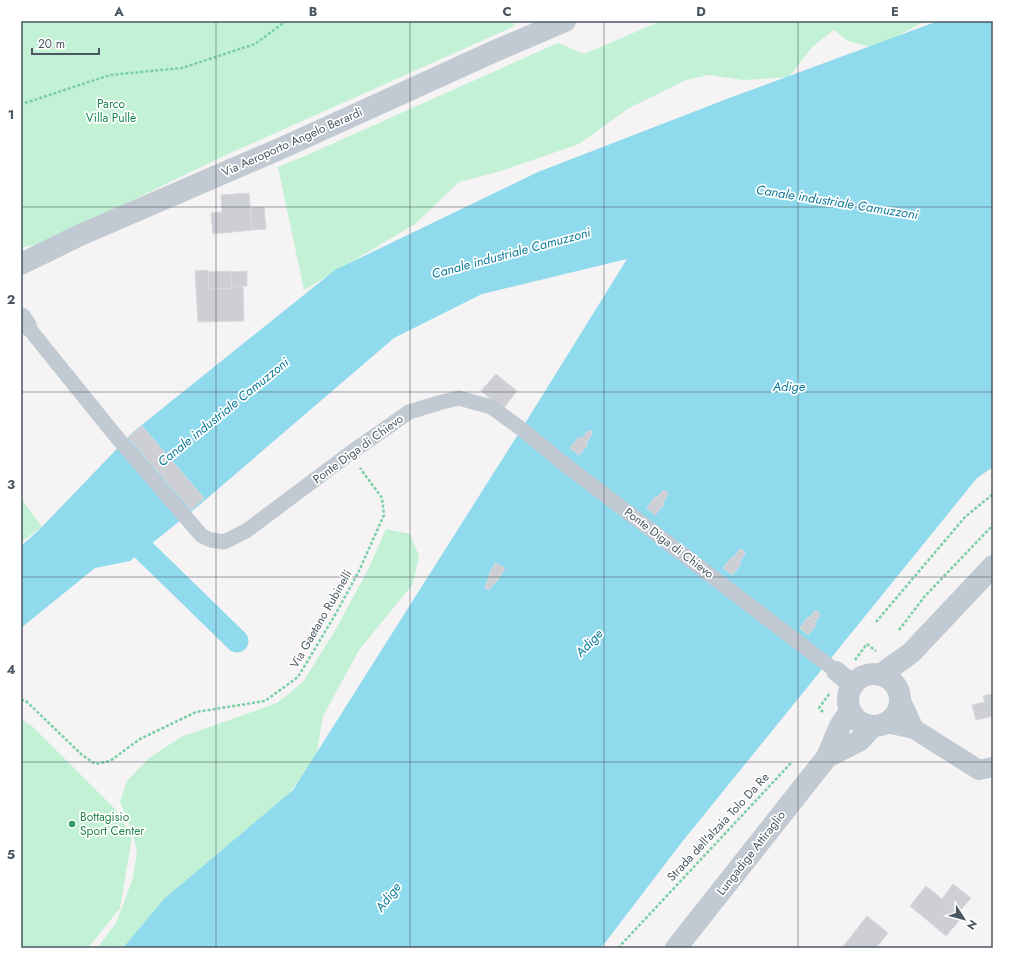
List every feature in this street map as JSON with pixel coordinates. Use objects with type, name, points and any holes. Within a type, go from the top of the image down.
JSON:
[{"type":"street","name":"Via Aeroporto Angelo Berardi","points":[[21,264],[78,236],[276,150],[564,21]]},
{"type":"street","name":"Ponte Diga di Chievo","points":[[24,321],[115,435],[188,521],[202,536],[211,540],[224,542],[246,531],[349,454],[409,412],[459,398],[492,407],[563,463],[844,677]]},
{"type":"street","name":"Lungadige Attiraglio","points":[[844,677],[859,679],[872,674],[880,665],[911,653],[993,566]]},
{"type":"street","name":"Lungadige Attiraglio","points":[[827,757],[859,741],[880,725],[892,720],[899,708],[899,696],[911,653]]},
{"type":"street","points":[[880,665],[894,683],[914,729]]},
{"type":"street","points":[[844,677],[850,691],[848,697],[850,711],[862,723],[914,729],[979,770],[993,767]]},
{"type":"street","name":"Lungadige Attiraglio","points":[[676,948],[827,757],[840,726],[850,711]]},
{"type":"path","points":[[25,103],[110,75],[182,68],[256,44],[286,21]]},
{"type":"path","name":"Via Gaetano Rubinelli","points":[[21,700],[26,701],[81,754],[95,764],[110,761],[140,739],[196,712],[265,701],[298,677],[335,615],[359,570],[384,515],[382,498],[349,454]]},
{"type":"path","points":[[876,622],[965,517],[993,494]]},
{"type":"path","points":[[897,633],[925,596],[993,525]]},
{"type":"path","points":[[828,716],[819,708],[844,677],[867,644],[880,665]]},
{"type":"path","name":"Strada dell'alzaia Tolo Da Re","points":[[618,948],[794,760]]},
{"type":"green space","name":"Parco Villa Pullè","points":[[21,21],[512,21],[515,26],[228,154],[42,244],[21,247]]},
{"type":"green space","points":[[661,21],[926,21],[874,48],[848,41],[834,30],[812,47],[789,77],[743,80],[709,75],[686,80],[629,108],[579,144],[501,171],[459,182],[415,224],[304,290],[278,167],[558,43],[584,54]]},
{"type":"green space","points":[[21,498],[42,527],[21,542]]},
{"type":"green space","points":[[386,529],[410,534],[419,556],[413,584],[359,650],[323,716],[316,758],[248,848],[202,881],[167,896],[160,912],[137,948],[97,948],[116,923],[133,878],[137,851],[132,832],[120,802],[127,781],[149,758],[181,737],[277,703],[303,682],[336,629],[369,568]]},
{"type":"green space","name":"Bottagisio Sport Center","points":[[21,719],[32,726],[116,810],[132,837],[120,908],[88,948],[21,948]]},
{"type":"water","name":"Adige","points":[[938,21],[993,21],[993,467],[977,478],[682,842],[601,948],[123,948],[164,899],[293,790],[627,259],[482,294],[394,338],[197,507],[130,561],[95,568],[21,628],[21,546],[39,530],[133,432],[335,270],[538,172],[732,97]]},
{"type":"building","points":[[249,193],[252,230],[213,234],[211,213],[222,212],[221,195]]},
{"type":"building","points":[[264,207],[266,229],[252,230],[251,208]]},
{"type":"building","points":[[208,270],[209,289],[243,286],[244,321],[198,322],[195,271]]},
{"type":"building","points":[[231,271],[232,288],[209,289],[208,272]]},
{"type":"building","points":[[247,271],[247,286],[232,287],[231,272]]},
{"type":"building","points":[[496,374],[517,391],[503,409],[481,391]]},
{"type":"building","points":[[142,426],[204,498],[191,510],[128,437]]},
{"type":"building","points":[[588,431],[591,431],[592,434],[586,443],[581,439]]},
{"type":"building","points":[[579,437],[588,444],[579,455],[570,448]]},
{"type":"building","points":[[664,490],[668,494],[663,503],[656,498]]},
{"type":"building","points":[[655,497],[664,504],[655,515],[647,508]]},
{"type":"building","points":[[740,549],[745,553],[739,563],[733,558]]},
{"type":"building","points":[[732,557],[741,564],[732,575],[723,568]]},
{"type":"building","points":[[495,563],[505,568],[498,580],[489,575]]},
{"type":"building","points":[[490,575],[497,580],[489,590],[485,587]]},
{"type":"building","points":[[815,611],[818,611],[820,615],[815,622],[809,618]]},
{"type":"building","points":[[808,617],[817,624],[808,635],[800,628]]},
{"type":"building","points":[[993,694],[993,716],[976,720],[972,705],[985,702],[983,696]]},
{"type":"building","points":[[953,884],[971,898],[959,912],[942,899]]},
{"type":"building","points":[[926,886],[963,916],[946,936],[910,906]]},
{"type":"building","points":[[867,916],[888,933],[876,948],[842,948]]},
{"type":"waterway","name":"Canale industriale Camuzzoni","points":[[121,528],[237,641]]},
{"type":"place","name":"Bottagisio Sport Center","points":[[72,824]]}]
